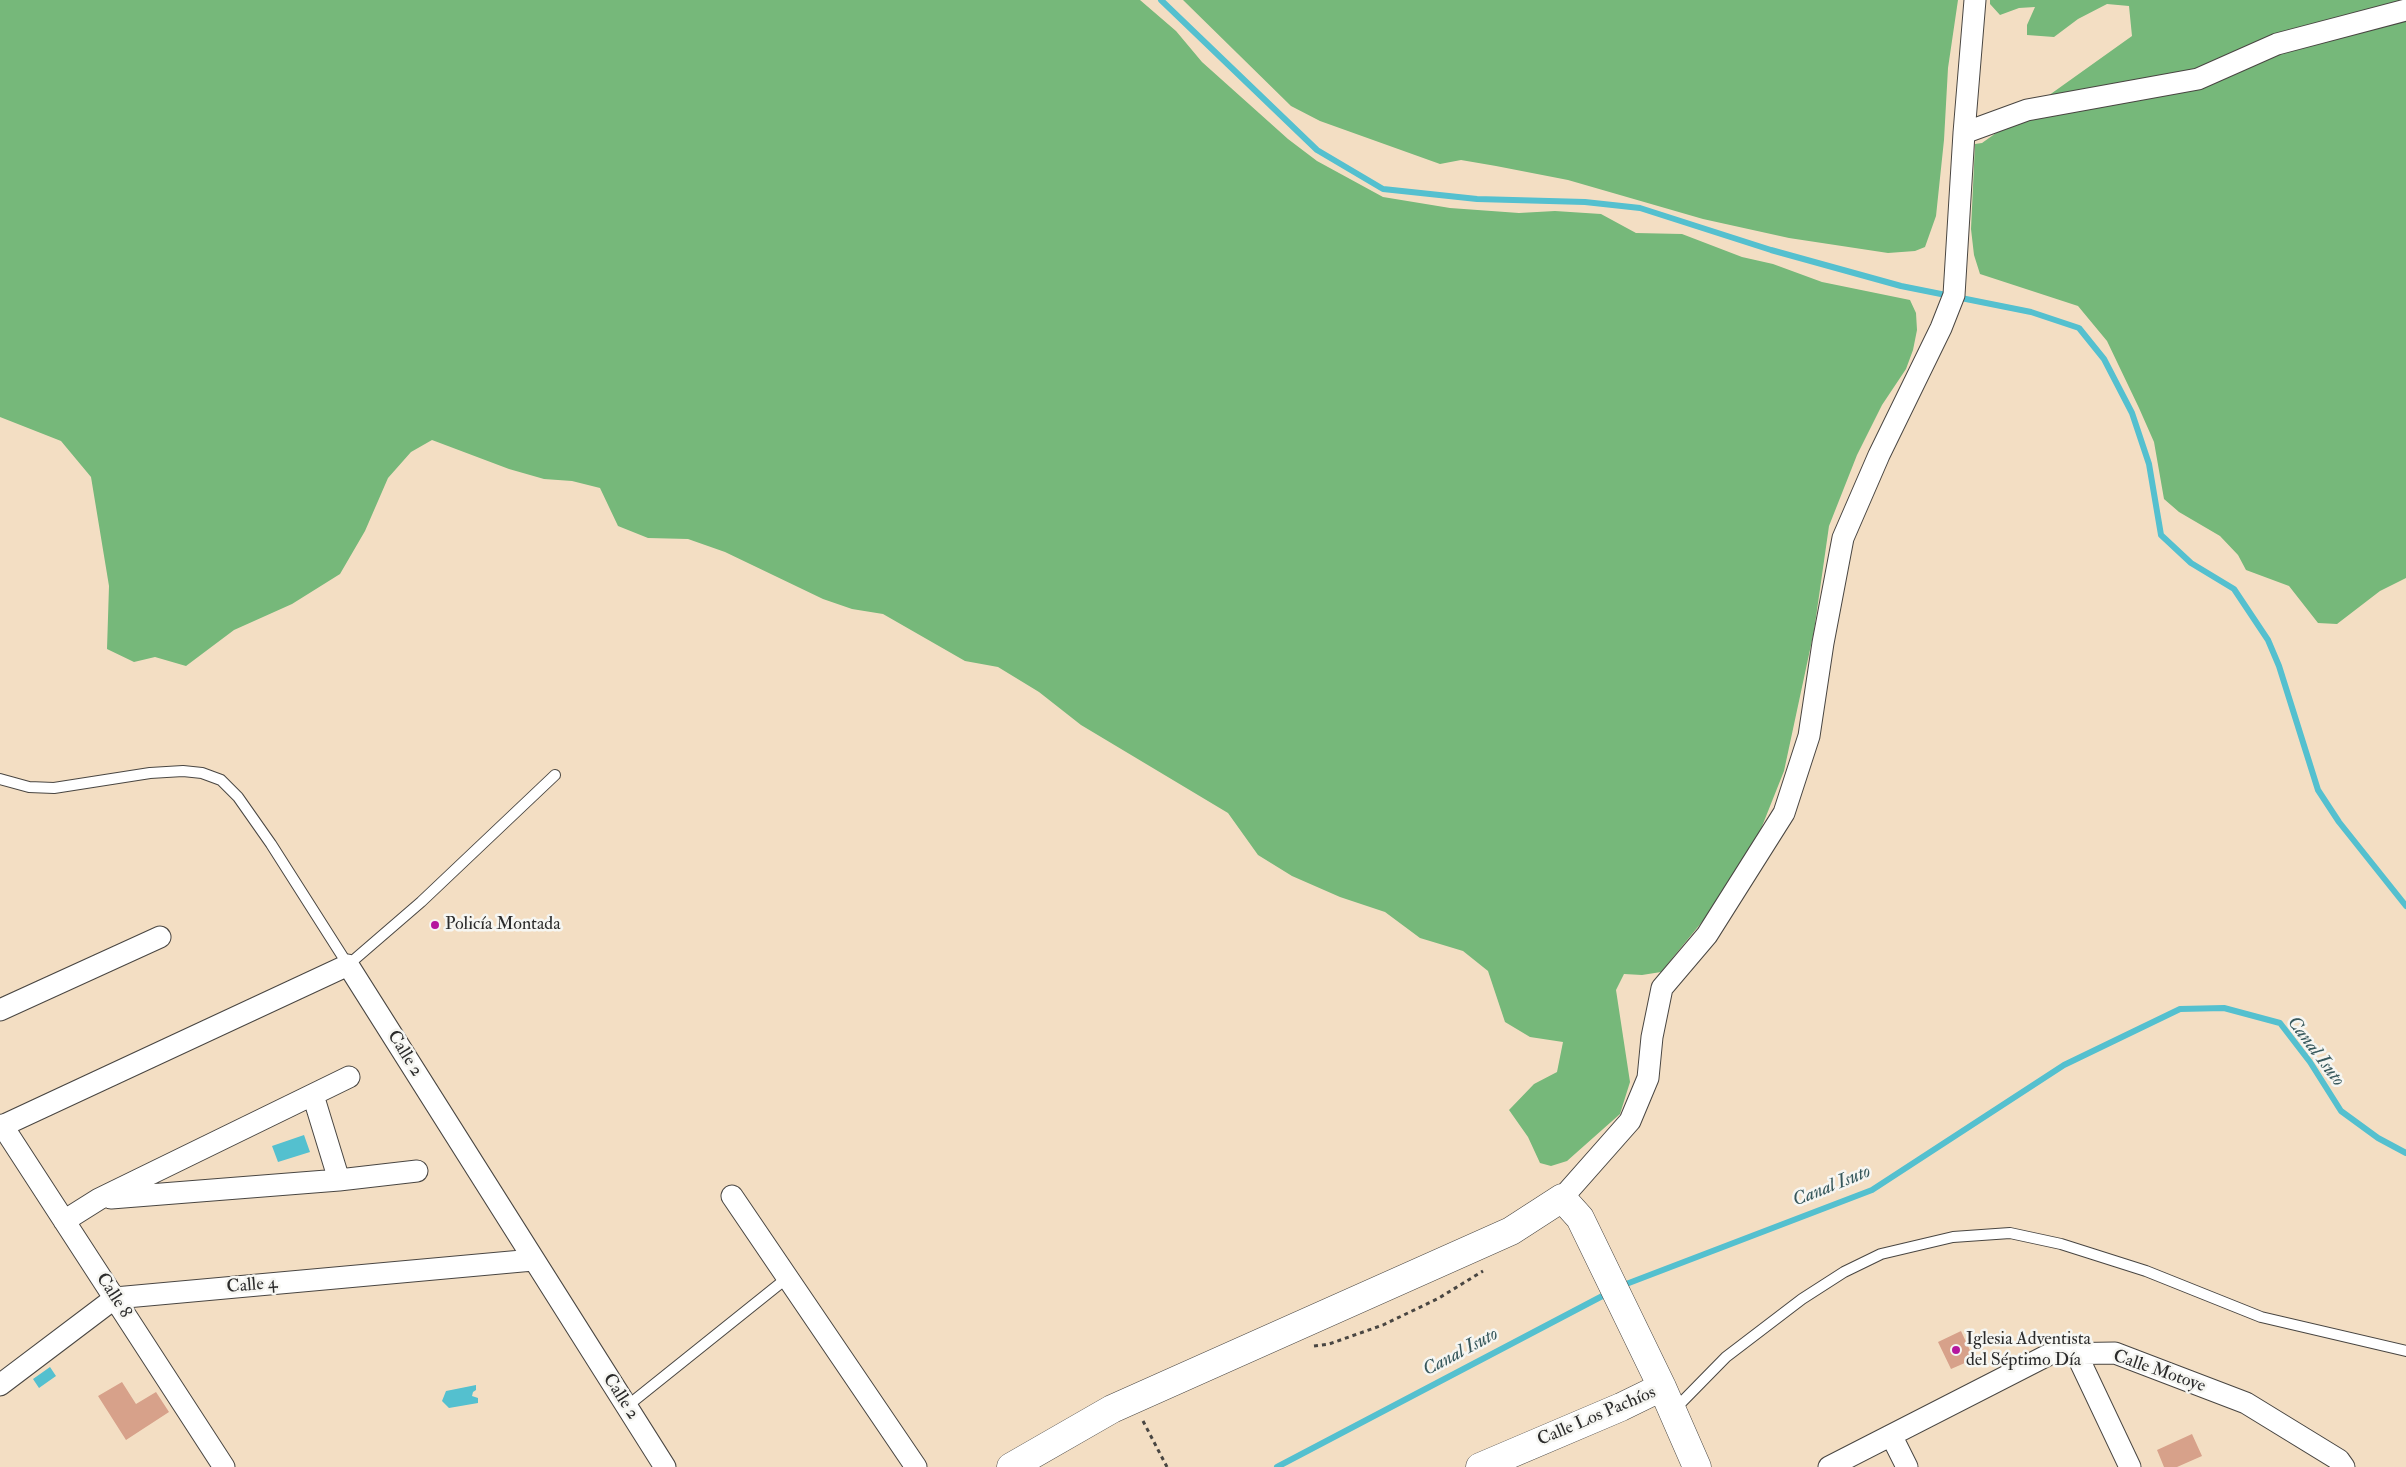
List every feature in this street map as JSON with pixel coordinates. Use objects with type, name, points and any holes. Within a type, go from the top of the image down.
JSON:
[{"type":"street","points":[[1011,1467],[1112,1410],[1511,1231],[1562,1198],[1630,1121],[1648,1078],[1652,1037],[1662,988],[1707,935],[1784,812],[1809,736],[1823,643],[1844,538],[1879,454],[1941,328],[1954,295],[1964,133],[1975,0]]},
{"type":"street","points":[[1964,133],[2028,110],[2198,79],[2277,44],[2406,10]]},
{"type":"street","points":[[0,1010],[160,937]]},
{"type":"street","points":[[1,1126],[348,965]]},
{"type":"street","name":"Calle 2","points":[[348,965],[665,1467]]},
{"type":"street","points":[[64,1221],[99,1199],[349,1077]]},
{"type":"street","points":[[313,1094],[338,1180]]},
{"type":"street","name":"Calle 8","points":[[1,1126],[224,1467]]},
{"type":"street","points":[[99,1199],[417,1172]]},
{"type":"street","points":[[732,1196],[916,1467]]},
{"type":"street","points":[[1562,1198],[1580,1218],[1668,1399]]},
{"type":"street","name":"Calle 4","points":[[115,1298],[533,1260]]},
{"type":"street","points":[[0,1385],[115,1298]]},
{"type":"street","name":"Calle Motoye","points":[[1829,1467],[1892,1437],[2050,1354],[2115,1353],[2246,1403],[2339,1460],[2344,1467]]},
{"type":"street","points":[[2076,1354],[2130,1467]]},
{"type":"street","name":"Calle Los Pachíos","points":[[1480,1467],[1621,1407],[1668,1399],[1697,1467]]},
{"type":"street","points":[[1892,1437],[1907,1467]]},
{"type":"lane","points":[[0,779],[30,787],[54,788],[150,773],[183,771],[202,773],[221,780],[238,797],[271,844],[348,965],[421,902],[555,776]]},
{"type":"lane","points":[[1668,1399],[1802,1299],[1844,1272],[1881,1254],[1953,1237],[2010,1233],[2061,1244],[2146,1271],[2261,1317],[2406,1351]]},
{"type":"lane","points":[[626,1407],[787,1278]]},
{"type":"path","points":[[1154,1443],[1167,1467]]},
{"type":"green space","points":[[0,0],[1140,0],[1176,31],[1202,62],[1288,139],[1317,161],[1383,197],[1450,208],[1519,213],[1555,211],[1601,214],[1636,233],[1682,234],[1742,257],[1773,264],[1822,282],[1910,300],[1916,313],[1917,330],[1913,350],[1906,369],[1882,405],[1857,455],[1829,526],[1814,631],[1784,771],[1755,844],[1715,906],[1661,972],[1642,975],[1624,974],[1616,990],[1630,1082],[1620,1114],[1567,1161],[1551,1166],[1540,1163],[1528,1137],[1509,1110],[1534,1084],[1557,1072],[1563,1042],[1530,1037],[1505,1022],[1488,971],[1463,951],[1420,938],[1385,912],[1340,897],[1292,876],[1258,855],[1228,813],[1081,725],[1039,692],[998,667],[965,661],[883,614],[852,609],[823,599],[725,552],[688,539],[648,538],[618,526],[600,488],[572,481],[544,479],[509,469],[432,440],[411,452],[388,478],[365,531],[340,574],[292,604],[234,630],[186,666],[155,657],[134,662],[107,649],[109,586],[91,477],[61,441],[0,417]]},
{"type":"green space","points":[[1183,0],[1958,0],[1948,68],[1944,140],[1936,216],[1925,247],[1915,251],[1888,253],[1789,238],[1703,219],[1568,180],[1461,160],[1440,164],[1320,121],[1291,106]]},
{"type":"green space","points":[[1990,0],[2406,0],[2406,578],[2380,591],[2337,624],[2318,623],[2289,586],[2246,570],[2238,555],[2220,536],[2179,512],[2164,499],[2154,442],[2139,408],[2107,341],[2078,306],[1980,274],[1974,255],[1971,229],[1975,144],[1982,143],[2132,36],[2129,6],[2107,4],[2078,19],[2054,37],[2027,35],[2027,25],[2035,7],[2019,8],[2000,15],[1990,4]]},
{"type":"water","points":[[304,1135],[310,1152],[278,1162],[272,1146]]},
{"type":"water","points":[[50,1367],[56,1376],[39,1388],[33,1379]]},
{"type":"water","points":[[476,1385],[476,1390],[472,1396],[478,1398],[478,1403],[449,1408],[442,1401],[446,1391]]},
{"type":"building","name":"Iglesia Adventista del Séptimo Día","points":[[1961,1331],[1974,1359],[1951,1369],[1938,1342]]},
{"type":"building","points":[[122,1382],[136,1404],[156,1392],[169,1412],[126,1440],[98,1396]]},
{"type":"building","points":[[2192,1434],[2202,1456],[2177,1467],[2164,1467],[2157,1450]]},
{"type":"waterway","points":[[1161,0],[1317,150],[1383,189],[1477,199],[1585,202],[1640,208],[1771,250],[1901,286],[2031,312],[2079,328],[2104,359],[2132,413],[2149,464],[2161,535],[2191,563],[2234,589],[2268,640],[2279,666],[2318,790],[2339,822],[2406,906]]},
{"type":"waterway","name":"Canal Isuto","points":[[1621,1286],[1872,1190],[2064,1065],[2180,1009],[2224,1008],[2280,1023],[2310,1062],[2341,1111],[2378,1138],[2406,1153]]},
{"type":"waterway","name":"Canal Isuto","points":[[1277,1467],[1610,1292]]},
{"type":"place","name":"Policía Montada","points":[[435,925]]},
{"type":"place","name":"Iglesia Adventista del Séptimo Día","points":[[1956,1350]]}]
